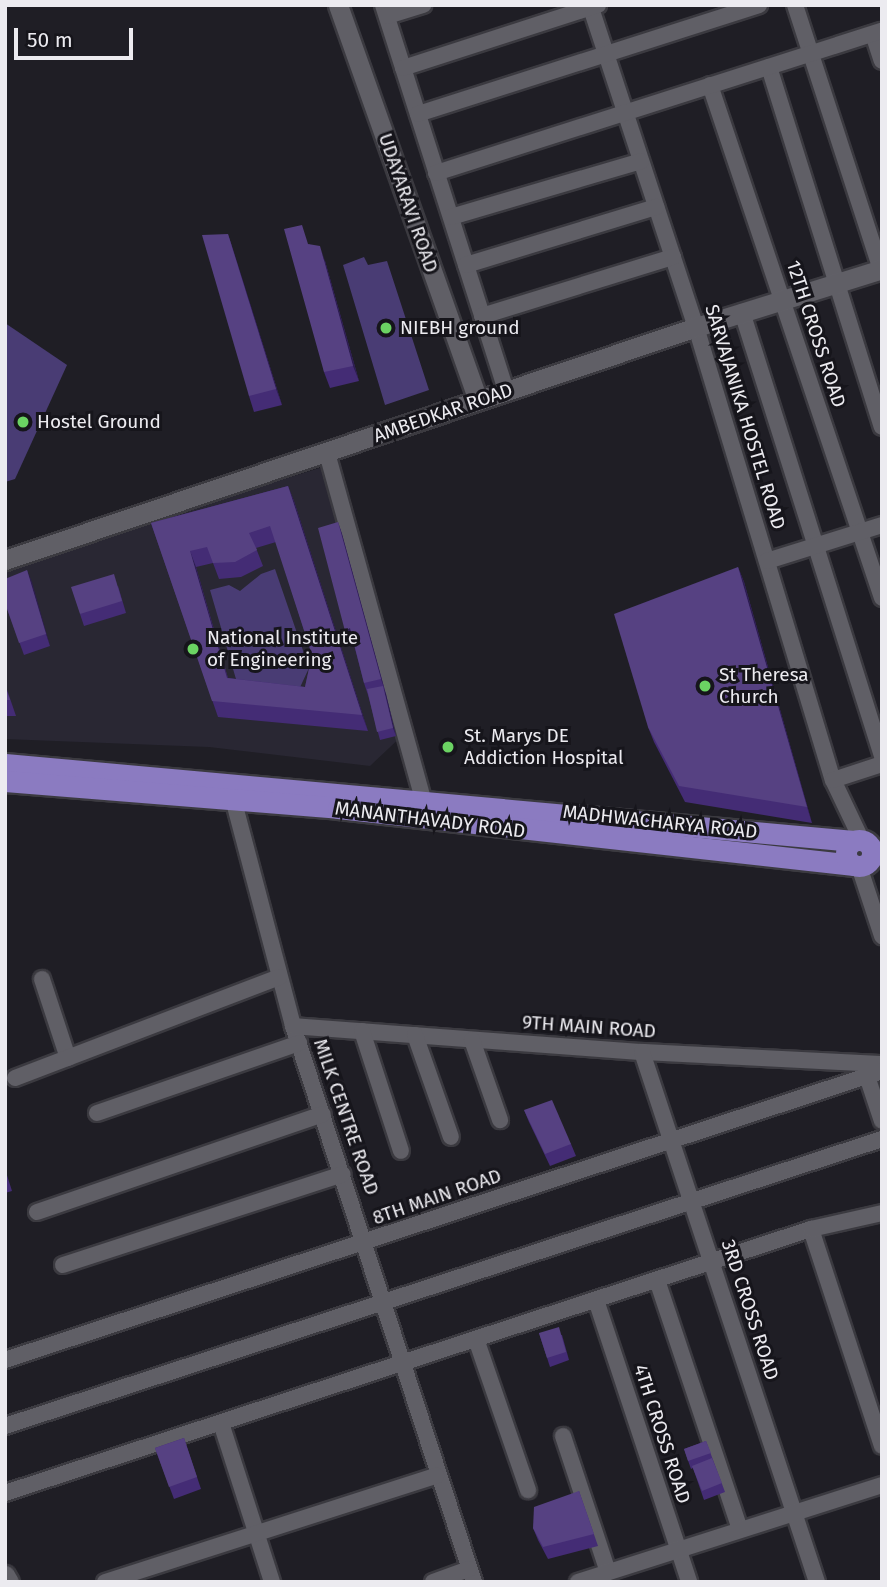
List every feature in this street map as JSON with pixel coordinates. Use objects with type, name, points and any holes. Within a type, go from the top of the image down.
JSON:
[{"type":"main road","name":"MADHWACHARYA ROAD","points":[[5,764],[231,791],[422,799],[866,842]]},
{"type":"main road","name":"MANANTHAVADY ROAD","points":[[5,781],[231,791],[428,820],[865,866]]},
{"type":"main road","points":[[865,866],[846,853],[866,842]]},
{"type":"street","name":"UDAYARAVI ROAD","points":[[338,5],[478,400]]},
{"type":"street","points":[[424,5],[385,11],[506,391]]},
{"type":"street","points":[[418,114],[759,5]]},
{"type":"street","points":[[795,5],[882,270]]},
{"type":"street","points":[[403,68],[593,6]]},
{"type":"street","name":"SARVAJANIKA HOSTEL ROAD","points":[[593,6],[606,54],[696,327],[833,780],[866,842]]},
{"type":"street","points":[[436,173],[877,32],[882,61]]},
{"type":"street","points":[[769,66],[882,427]]},
{"type":"street","name":"12TH CROSS ROAD","points":[[710,85],[882,598]]},
{"type":"street","points":[[451,217],[641,162]]},
{"type":"street","points":[[466,265],[656,206]]},
{"type":"street","points":[[482,316],[673,257]]},
{"type":"street","name":"AMBEDKAR ROAD","points":[[5,560],[696,327],[882,270]]},
{"type":"street","points":[[742,313],[818,545],[882,757]]},
{"type":"street","points":[[327,453],[428,820]]},
{"type":"street","points":[[767,561],[882,525]]},
{"type":"street","points":[[833,780],[882,764]]},
{"type":"street","name":"MILK CENTRE ROAD","points":[[231,791],[293,1026],[367,1243],[436,1476],[472,1575]]},
{"type":"street","points":[[865,866],[882,936]]},
{"type":"street","points":[[15,1078],[279,978]]},
{"type":"street","points":[[42,979],[68,1058]]},
{"type":"street","name":"9TH MAIN ROAD","points":[[293,1026],[642,1052],[882,1063]]},
{"type":"street","points":[[362,1031],[401,1151]]},
{"type":"street","points":[[415,1035],[451,1137]]},
{"type":"street","points":[[472,1040],[500,1120]]},
{"type":"street","points":[[97,1113],[299,1043]]},
{"type":"street","name":"3RD CROSS ROAD","points":[[642,1052],[817,1582]]},
{"type":"street","points":[[874,1074],[882,1121]]},
{"type":"street","name":"8TH MAIN ROAD","points":[[5,1360],[874,1074]]},
{"type":"street","points":[[37,1212],[323,1114]]},
{"type":"street","points":[[5,1426],[882,1139]]},
{"type":"street","points":[[63,1265],[343,1174]]},
{"type":"street","points":[[5,1493],[811,1230],[882,1213]]},
{"type":"street","points":[[811,1230],[882,1446]]},
{"type":"street","points":[[657,1280],[740,1530]]},
{"type":"street","name":"4TH CROSS ROAD","points":[[596,1300],[689,1582]]},
{"type":"street","points":[[476,1339],[528,1489]]},
{"type":"street","points":[[221,1423],[272,1582]]},
{"type":"street","points":[[563,1436],[608,1572]]},
{"type":"street","points":[[105,1582],[436,1476]]},
{"type":"street","points":[[578,1582],[882,1485]]},
{"type":"street","points":[[5,1574],[9,1582]]},
{"type":"street","points":[[433,1582],[472,1575]]},
{"type":"shaded area","name":"NIEBH ground","points":[[364,257],[368,265],[387,261],[429,390],[385,405],[343,265]]},
{"type":"shaded area","name":"Hostel Ground","points":[[5,323],[67,365],[15,479],[5,482]]},
{"type":"shaded area","name":"National Institute of Engineering","points":[[326,466],[406,732],[370,766],[209,747],[5,739],[5,565]]},
{"type":"shaded area","points":[[275,569],[309,668],[296,696],[238,686],[210,590],[229,585],[240,591],[261,574]]},
{"type":"building","points":[[302,225],[308,244],[320,246],[353,366],[324,372],[284,229]]},
{"type":"building","points":[[228,234],[276,389],[249,396],[202,235]]},
{"type":"building","points":[[288,486],[362,715],[212,701],[151,523]],"holes":[[[270,526],[312,655],[305,687],[227,678],[190,551],[207,547],[213,563],[235,562],[257,550],[249,533]]]},
{"type":"building","points":[[338,522],[381,679],[364,683],[350,628],[345,631],[318,528]]},
{"type":"building","name":"St Theresa Church","points":[[738,567],[807,807],[679,786],[648,727],[614,614]]},
{"type":"building","points":[[27,570],[46,634],[19,643],[5,603],[5,579]]},
{"type":"building","points":[[114,574],[122,601],[80,614],[71,587]]},
{"type":"building","points":[[5,686],[10,700],[5,700]]},
{"type":"building","points":[[383,686],[393,728],[377,732],[367,689]]},
{"type":"building","points":[[552,1100],[571,1144],[545,1154],[524,1110]]},
{"type":"building","points":[[559,1327],[566,1352],[547,1358],[539,1333]]},
{"type":"building","points":[[184,1438],[197,1477],[169,1487],[155,1448]]},
{"type":"building","points":[[706,1441],[711,1453],[688,1461],[684,1449]]},
{"type":"building","points":[[712,1458],[722,1483],[702,1491],[692,1466]]},
{"type":"building","points":[[579,1491],[594,1534],[543,1547],[533,1528],[534,1507]]},
{"type":"place","name":"NIEBH ground","points":[[386,328]]},
{"type":"place","name":"Hostel Ground","points":[[23,422]]},
{"type":"place","name":"National Institute of Engineering","points":[[193,649]]},
{"type":"place","name":"St Theresa Church","points":[[705,686]]},
{"type":"place","name":"St. Marys DE Addiction Hospital","points":[[448,747]]}]
